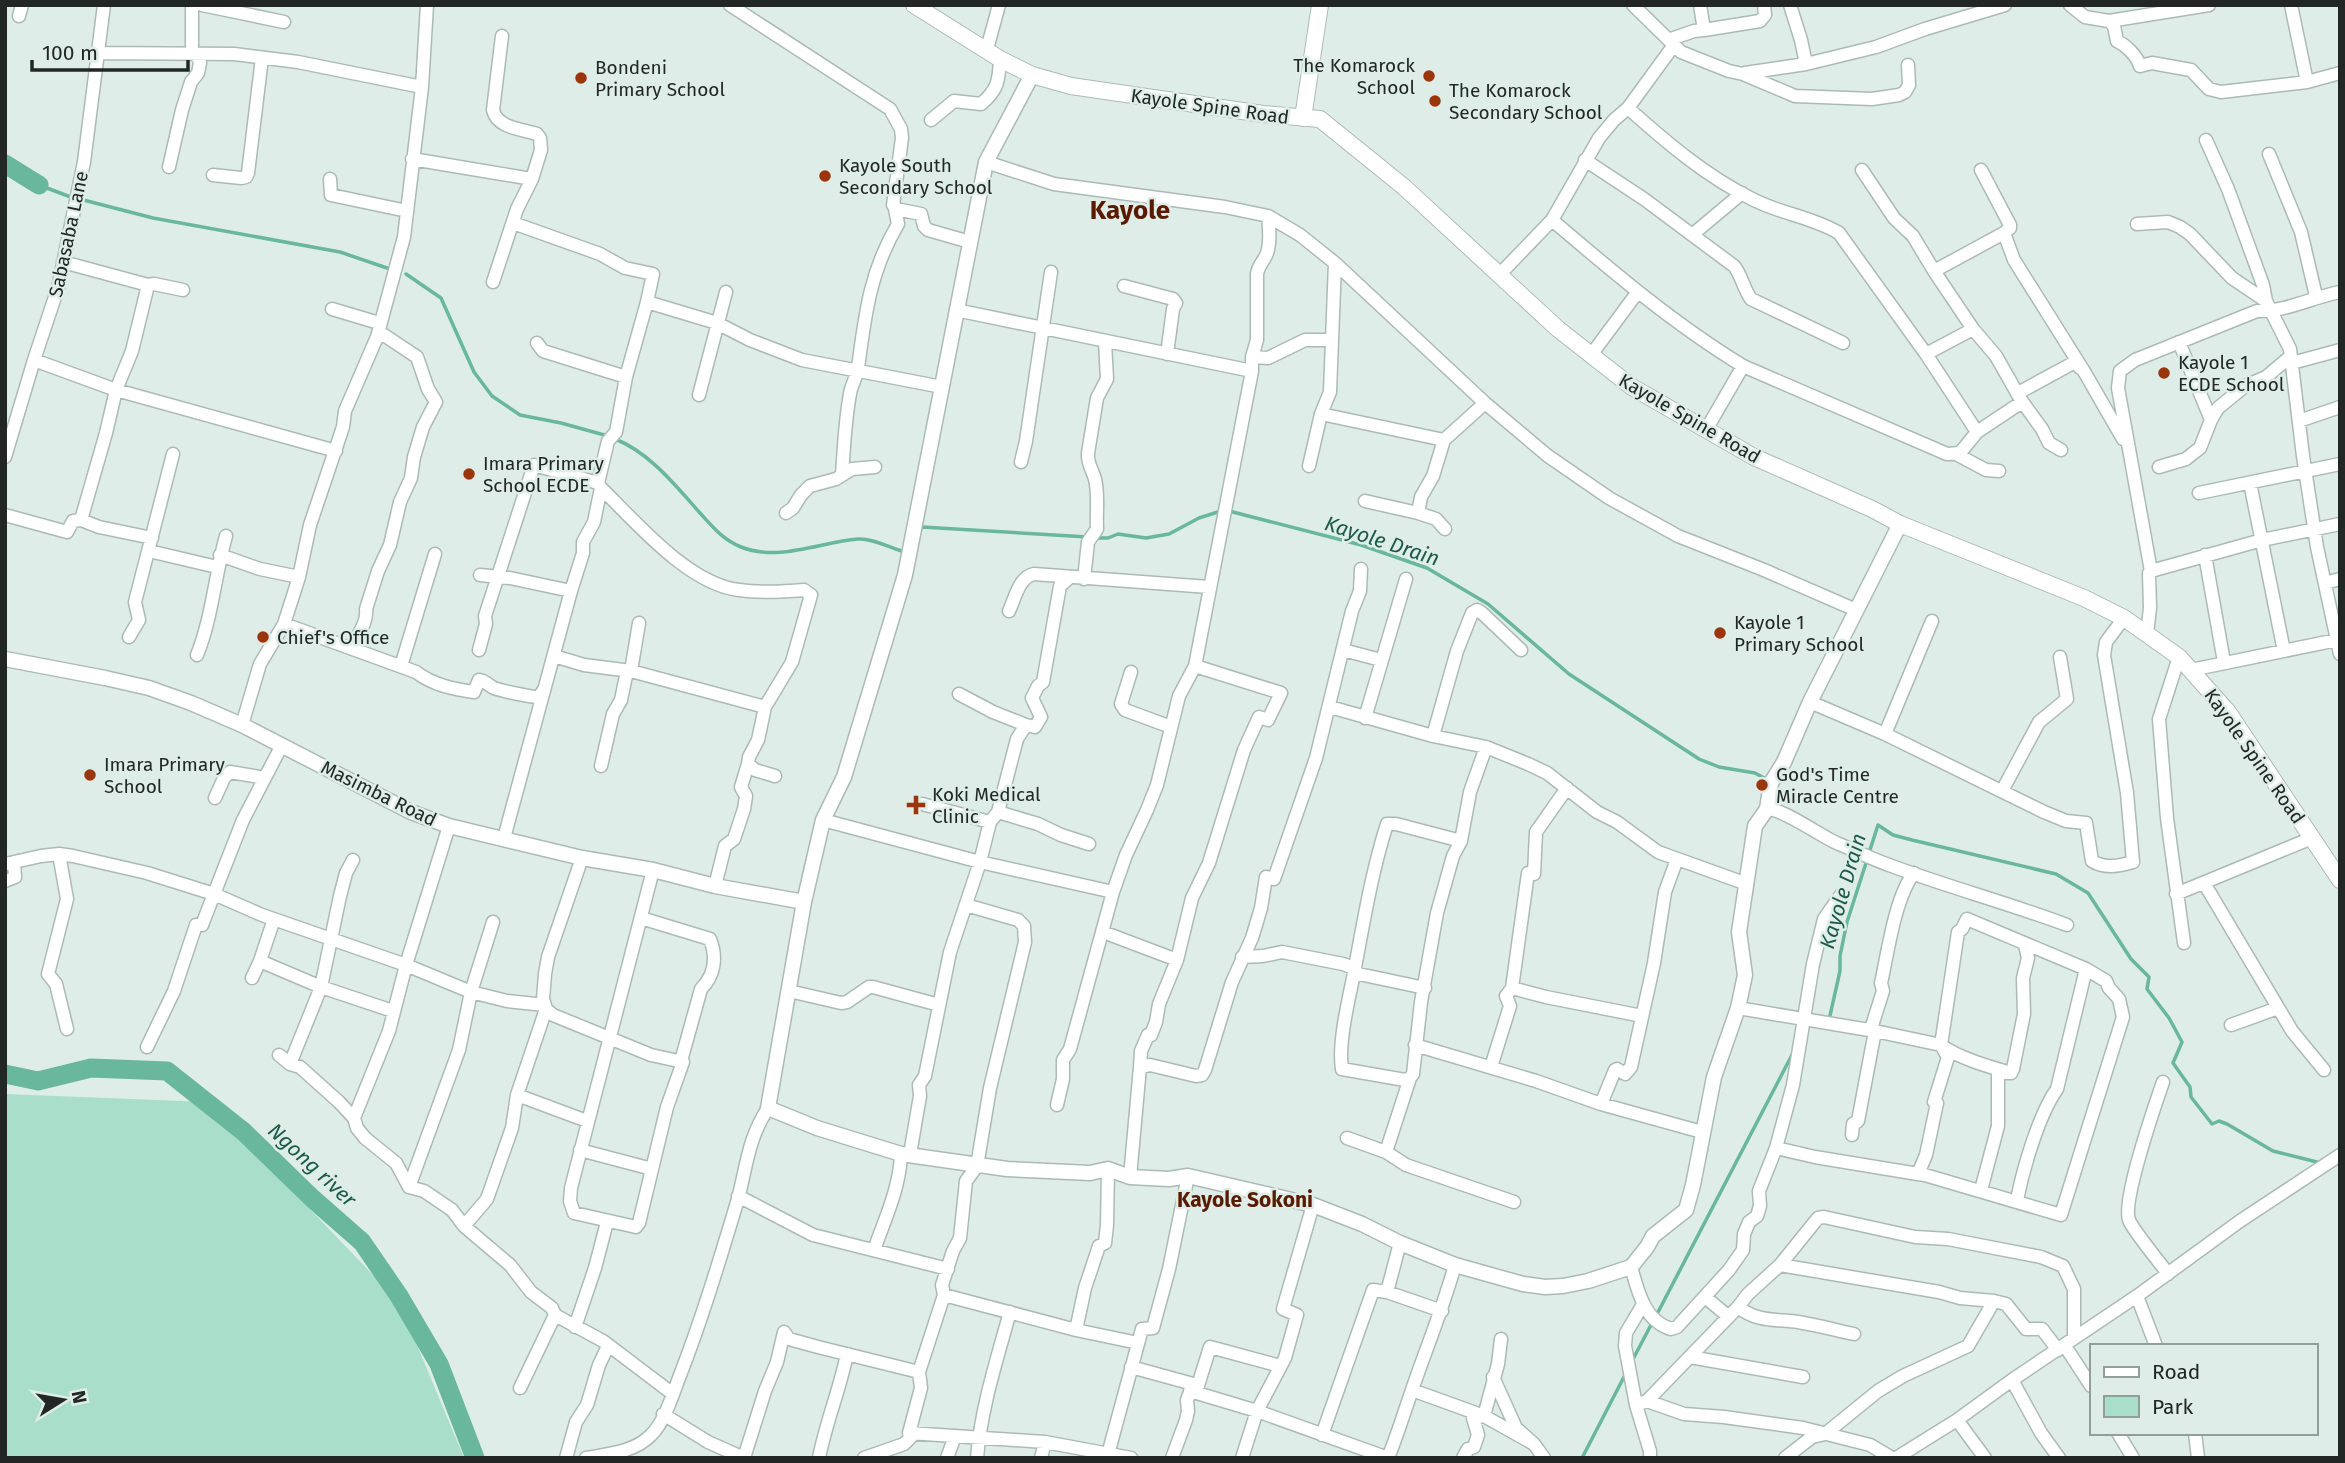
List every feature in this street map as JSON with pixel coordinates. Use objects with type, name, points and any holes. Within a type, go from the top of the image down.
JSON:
[{"type":"main road","name":"Kayole Spine Road","points":[[914,5],[1032,75],[1084,89],[1320,119],[1404,187],[1558,329],[1632,387],[1754,457],[1900,524],[2084,598],[2124,618],[2179,657],[2228,712],[2340,880]]},
{"type":"main road","points":[[1303,118],[1320,5]]},
{"type":"street","name":"Sabasaba Lane","points":[[5,457],[58,288],[84,162],[104,5]]},
{"type":"street","points":[[192,5],[192,53]]},
{"type":"street","points":[[202,5],[284,22]]},
{"type":"street","points":[[242,725],[260,664],[284,624],[299,577],[310,524],[336,451],[345,411],[378,330],[404,237],[422,87],[427,5]]},
{"type":"street","points":[[730,5],[890,109],[901,129],[892,200],[898,224],[874,274],[860,338],[857,372],[850,393],[842,474]]},
{"type":"street","points":[[931,120],[954,100],[981,104],[994,94],[999,75],[993,54],[999,5]]},
{"type":"street","points":[[1633,5],[1681,52],[1795,96],[1872,99],[1905,92],[1909,85],[1908,65]]},
{"type":"street","points":[[1700,5],[1704,30]]},
{"type":"street","points":[[1500,274],[1552,220],[1599,138],[1628,108],[1672,42],[1694,31],[1760,21],[1765,15],[1764,5]]},
{"type":"street","points":[[1790,5],[1806,64]]},
{"type":"street","points":[[1743,74],[1806,64],[1876,47],[2005,5]]},
{"type":"street","points":[[2070,5],[2085,17],[2109,21],[2209,5]]},
{"type":"street","points":[[2291,5],[2307,82]]},
{"type":"street","points":[[2109,21],[2114,26],[2117,41],[2125,45],[2140,66],[2152,63],[2191,70],[2209,89],[2221,92],[2307,82],[2340,73]]},
{"type":"street","points":[[494,282],[541,150],[537,134],[498,122],[493,110],[502,36]]},
{"type":"street","points":[[99,52],[192,53],[262,58],[298,62],[422,87]]},
{"type":"street","points":[[169,167],[181,110],[191,82],[198,73],[200,63],[198,57],[192,53]]},
{"type":"street","points":[[213,175],[241,178],[248,173],[262,58]]},
{"type":"street","points":[[586,1458],[608,1456],[651,1436],[673,1394],[704,1308],[756,1127],[768,1108],[804,902],[823,820],[844,777],[905,575],[986,162],[1032,75]]},
{"type":"street","points":[[1628,108],[1677,152],[1742,193],[1839,233],[1926,354],[1977,432]]},
{"type":"street","points":[[2206,140],[2228,189],[2269,306],[2290,349],[2314,530],[2340,654]]},
{"type":"street","points":[[2269,154],[2301,232],[2316,296]]},
{"type":"street","points":[[412,159],[532,179]]},
{"type":"street","points":[[1585,160],[1734,266],[1740,273],[1744,289],[1751,299],[1843,343]]},
{"type":"street","points":[[986,162],[1054,184],[1225,207],[1268,216],[1300,235],[1335,262],[1485,403],[1548,456],[1609,498],[1678,536],[1856,610]]},
{"type":"street","points":[[1862,170],[1894,218],[1913,236],[1973,329],[1996,356],[2049,443],[2062,450]]},
{"type":"street","points":[[1934,271],[2004,233],[2010,225],[1981,170]]},
{"type":"street","points":[[330,179],[331,195],[407,211]]},
{"type":"street","points":[[1692,235],[1742,193]]},
{"type":"street","points":[[894,204],[896,209],[922,214],[924,226],[928,230],[970,242]]},
{"type":"street","points":[[1057,1105],[1063,1079],[1063,1060],[1070,1049],[1113,892],[1157,785],[1179,696],[1195,666],[1244,421],[1252,357],[1257,340],[1257,274],[1259,263],[1266,256],[1269,243],[1268,216]]},
{"type":"street","points":[[1552,220],[1637,293],[1743,366],[1947,454],[1964,451],[1977,432],[2019,404],[2019,396]]},
{"type":"street","points":[[2137,224],[2168,222],[2180,227],[2232,278],[2269,306]]},
{"type":"street","points":[[504,838],[583,553],[583,542],[594,522],[599,485],[653,274],[625,268],[600,254],[513,223]]},
{"type":"street","points":[[2004,233],[2014,260],[2127,446]]},
{"type":"street","points":[[63,261],[148,285],[183,290]]},
{"type":"street","points":[[1309,466],[1321,414],[1330,392],[1335,262]]},
{"type":"street","points":[[1021,462],[1051,272]]},
{"type":"street","points":[[81,520],[116,390],[132,351],[148,285]]},
{"type":"street","points":[[1124,286],[1173,299],[1176,303],[1167,354]]},
{"type":"street","points":[[699,395],[726,292]]},
{"type":"street","points":[[2147,634],[2151,570],[2127,446],[2118,388],[2120,371],[2135,360],[2269,306],[2340,292]]},
{"type":"street","points":[[1591,355],[1637,293]]},
{"type":"street","points":[[647,302],[717,323],[750,340],[802,360],[942,387]]},
{"type":"street","points":[[332,309],[378,330],[417,357],[428,390],[436,402],[418,441],[411,478],[400,502],[390,545],[378,571],[366,609],[368,613],[365,622],[351,648]]},
{"type":"street","points":[[956,310],[1252,371]]},
{"type":"street","points":[[1926,354],[1973,329]]},
{"type":"street","points":[[1252,357],[1268,358],[1305,340],[1331,340]]},
{"type":"street","points":[[1084,579],[1088,542],[1097,529],[1098,505],[1094,479],[1087,462],[1097,398],[1107,379],[1105,342]]},
{"type":"street","points":[[2179,342],[2211,420]]},
{"type":"street","points":[[537,343],[543,351],[626,377]]},
{"type":"street","points":[[2159,467],[2186,459],[2200,448],[2218,408],[2245,386],[2266,377],[2291,360],[2340,350]]},
{"type":"street","points":[[34,360],[116,390],[336,451]]},
{"type":"street","points":[[2019,396],[2075,362],[2085,373]]},
{"type":"street","points":[[1706,430],[1743,366]]},
{"type":"street","points":[[1418,513],[1421,497],[1433,477],[1444,440],[1485,403]]},
{"type":"street","points":[[2299,421],[2340,407]]},
{"type":"street","points":[[1321,414],[1444,440]]},
{"type":"street","points":[[129,637],[139,620],[135,602],[173,454]]},
{"type":"street","points":[[1956,454],[1986,470],[1999,471]]},
{"type":"street","points":[[2199,493],[2340,464]]},
{"type":"street","points":[[479,650],[486,624],[485,616],[534,465],[599,485],[676,560],[705,579],[738,590],[770,593],[804,590],[811,595],[792,663],[765,707],[758,740],[749,757],[741,786],[746,796],[744,809],[734,839],[725,846],[715,886]]},
{"type":"street","points":[[786,513],[810,486],[836,479],[856,468],[875,467]]},
{"type":"street","points":[[2250,483],[2284,650]]},
{"type":"street","points":[[1365,501],[1436,519],[1445,529]]},
{"type":"street","points":[[5,515],[67,532],[73,521],[81,520],[151,545],[299,577]]},
{"type":"street","points":[[768,1108],[817,1128],[906,1154],[977,1166],[1090,1173],[1108,1169],[1130,1177],[1169,1179],[1188,1176],[1313,1205],[1455,1265],[1523,1284],[1545,1287],[1588,1281],[1631,1267],[1653,1236],[1686,1210],[1713,1077],[1738,1008],[1745,975],[1739,932],[1755,826],[1768,808],[1771,783],[1784,762],[1810,702],[1900,524]]},
{"type":"street","points":[[2151,570],[2262,540],[2340,524]]},
{"type":"street","points":[[197,655],[226,536]]},
{"type":"street","points":[[401,666],[435,554]]},
{"type":"street","points":[[2205,555],[2224,662]]},
{"type":"street","points":[[1140,1067],[1150,1065],[1196,1076],[1204,1073],[1232,982],[1252,938],[1266,877],[1273,879],[1295,820],[1330,707],[1352,611],[1360,591],[1361,569]]},
{"type":"street","points":[[480,575],[497,576],[571,592]]},
{"type":"street","points":[[1009,611],[1027,575],[1209,587]]},
{"type":"street","points":[[959,694],[993,712],[1035,727],[1041,717],[1032,698],[1042,682],[1060,586],[1070,577]]},
{"type":"street","points":[[1365,719],[1406,579]]},
{"type":"street","points":[[2325,583],[2340,579]]},
{"type":"street","points":[[1433,736],[1457,651],[1472,613],[1477,610],[1482,613],[1521,650]]},
{"type":"street","points":[[1810,702],[1885,734],[2066,821],[2086,823],[2092,861],[2096,864],[2119,866],[2133,862],[2127,793],[2104,655],[2106,642],[2124,618]]},
{"type":"street","points":[[1885,734],[1932,621]]},
{"type":"street","points":[[601,766],[613,714],[621,700],[629,671],[639,623]]},
{"type":"street","points":[[284,624],[401,666],[425,679],[451,688],[474,692],[480,680],[496,690],[516,692],[533,698],[539,697],[543,691]]},
{"type":"street","points":[[2192,670],[2337,640]]},
{"type":"street","points":[[1343,650],[1381,660]]},
{"type":"street","points":[[555,656],[584,665],[629,671],[765,707]]},
{"type":"street","points":[[2002,791],[2039,722],[2067,699],[2060,657]]},
{"type":"street","points":[[2179,657],[2160,719],[2176,894],[2184,943]]},
{"type":"street","name":"Masimba Road","points":[[5,659],[149,688],[242,725],[411,812],[478,835],[504,838],[582,858],[804,902]]},
{"type":"street","points":[[1130,1177],[1140,1051],[1153,1031],[1159,1004],[1177,961],[1192,898],[1215,848],[1244,750],[1259,717],[1268,720],[1281,694],[1195,666]]},
{"type":"street","points":[[1131,672],[1122,707],[1171,727]]},
{"type":"street","points":[[1330,707],[1365,719],[1486,747],[1547,773],[1597,812],[1617,822],[1658,852],[1747,884]]},
{"type":"street","points":[[874,1250],[906,1154],[950,952],[1017,739],[1026,725]]},
{"type":"street","points":[[147,1047],[174,991],[196,925],[202,925],[243,820],[282,745]]},
{"type":"street","points":[[1386,1152],[1413,1074],[1420,1002],[1425,988],[1437,913],[1452,856],[1461,841],[1471,792],[1486,747]]},
{"type":"street","points":[[748,764],[755,770],[775,776]]},
{"type":"street","points":[[215,798],[224,778],[230,772],[265,778]]},
{"type":"street","points":[[1491,1067],[1510,1006],[1506,996],[1512,988],[1528,873],[1534,874],[1536,832],[1567,789]]},
{"type":"street","points":[[922,804],[1038,824],[1089,844]]},
{"type":"street","points":[[1768,808],[1784,813],[1825,838],[1888,865],[2067,925]]},
{"type":"street","points":[[823,820],[980,862],[1113,892]]},
{"type":"street","points":[[1410,1078],[1405,1080],[1342,1069],[1348,1000],[1371,876],[1387,824],[1461,841]]},
{"type":"street","points":[[354,1118],[389,1031],[406,965],[449,826]]},
{"type":"street","points":[[2176,894],[2312,838]]},
{"type":"street","points":[[59,854],[67,899],[48,974],[56,984],[67,1029]]},
{"type":"street","points":[[5,881],[16,877],[9,863],[59,854],[147,873],[214,894],[276,920],[406,965],[471,992],[545,1007]]},
{"type":"street","points":[[582,858],[548,957],[542,999],[545,1007],[553,1015],[651,1055],[681,1061]]},
{"type":"street","points":[[1601,1104],[1615,1070],[1625,1074],[1631,1068],[1654,962],[1665,892],[1677,859]]},
{"type":"street","points":[[290,1064],[321,987],[346,873],[353,860]]},
{"type":"street","points":[[641,918],[710,939],[716,960],[708,982],[701,989],[698,998],[681,1061],[683,1065],[667,1107],[636,1227],[574,1213],[570,1201],[608,1036],[653,870]]},
{"type":"street","points":[[1875,1031],[1871,1029],[1883,991],[1881,983],[1893,920],[1914,873]]},
{"type":"street","points":[[2204,883],[2292,1031],[2324,1070]]},
{"type":"street","points":[[1631,1267],[1642,1306],[1663,1326],[1671,1329],[1705,1297],[1743,1250],[1744,1234],[1760,1206],[1759,1191],[1776,1148],[1793,1085],[1824,919],[1840,896]]},
{"type":"street","points":[[864,1458],[888,1453],[911,1437],[909,1433],[921,1388],[919,1373],[944,1295],[942,1285],[960,1238],[966,1181],[977,1166],[990,1088],[1025,942],[1024,926],[1018,920],[966,905]]},
{"type":"street","points":[[1776,1148],[1918,1174],[2017,1200],[2061,1215],[2123,1017],[2119,999],[2106,981],[2086,969],[1967,919],[1958,932],[1941,1045],[1948,1057],[1934,1102],[1937,1103],[1926,1155],[1918,1174]]},
{"type":"street","points":[[252,978],[276,920]]},
{"type":"street","points":[[409,1187],[459,1050],[471,992],[493,922]]},
{"type":"street","points":[[1103,932],[1177,961]]},
{"type":"street","points":[[2011,1073],[2024,1014],[2023,978],[2028,958],[2025,945]]},
{"type":"street","points":[[1242,957],[1282,952],[1343,964],[1354,971],[1425,988]]},
{"type":"street","points":[[260,961],[321,987],[393,1011]]},
{"type":"street","points":[[2017,1200],[2022,1172],[2048,1102],[2057,1089],[2086,969]]},
{"type":"street","points":[[789,992],[841,1003],[847,1002],[869,987],[939,1005]]},
{"type":"street","points":[[1512,988],[1642,1016]]},
{"type":"street","points":[[464,1226],[487,1199],[512,1128],[517,1095],[545,1007]]},
{"type":"street","points":[[1738,1008],[1941,1045],[1980,1063],[2011,1073]]},
{"type":"street","points":[[2231,1025],[2278,1008]]},
{"type":"street","points":[[1852,1135],[1853,1124],[1858,1121],[1861,1108],[1875,1031]]},
{"type":"street","points":[[1415,1045],[1601,1104],[1702,1132]]},
{"type":"street","points":[[279,1055],[290,1064],[300,1067],[339,1102],[354,1118],[357,1128],[365,1138],[396,1163],[409,1187],[433,1196],[452,1210],[464,1226],[510,1265],[531,1292],[551,1308],[555,1315],[608,1346],[673,1394]]},
{"type":"street","points":[[1981,1191],[1998,1126],[1998,1073],[2011,1073]]},
{"type":"street","points":[[2163,1082],[2150,1118],[2127,1205],[2129,1220],[2168,1274]]},
{"type":"street","points":[[517,1095],[587,1121]]},
{"type":"street","points":[[1347,1138],[1386,1152],[1406,1165],[1514,1202]]},
{"type":"street","points":[[580,1150],[652,1169]]},
{"type":"street","points":[[1642,1403],[1684,1414],[1803,1428],[1870,1445],[1894,1458],[1957,1420],[2137,1296],[2240,1221],[2340,1155]]},
{"type":"street","points":[[1076,1330],[1085,1288],[1099,1246],[1105,1243],[1108,1169]]},
{"type":"street","points":[[1108,1455],[1142,1329],[1153,1328],[1169,1269],[1188,1176]]},
{"type":"street","points":[[738,1196],[813,1235],[948,1269]]},
{"type":"street","points":[[1242,1458],[1257,1411],[1285,1358],[1297,1315],[1283,1309],[1313,1205]]},
{"type":"street","points":[[1642,1403],[1729,1317],[1748,1294],[1780,1265],[1818,1218],[1824,1217],[1915,1237],[1948,1239],[2041,1257],[2063,1265],[2074,1289],[2066,1345]]},
{"type":"street","points":[[575,1327],[607,1222]]},
{"type":"street","points":[[1387,1292],[1399,1242]]},
{"type":"street","points":[[1193,1391],[1388,1458],[1442,1311],[1455,1265]]},
{"type":"street","points":[[1780,1265],[2006,1304],[2026,1329],[2042,1329],[2066,1345],[2090,1384]]},
{"type":"street","points":[[1322,1435],[1373,1290],[1387,1292],[1442,1311]]},
{"type":"street","points":[[944,1295],[1076,1330],[1138,1343]]},
{"type":"street","points":[[2137,1296],[2155,1344]]},
{"type":"street","points":[[1705,1297],[1729,1317]]},
{"type":"street","points":[[1785,1458],[1812,1437],[1825,1434],[1878,1391],[1903,1376],[1968,1346],[1994,1301]]},
{"type":"street","points":[[1642,1306],[1626,1333],[1625,1346],[1642,1403],[1650,1454],[1662,1458]]},
{"type":"street","points":[[1738,1307],[1763,1320],[1796,1322],[1854,1334]]},
{"type":"street","points":[[977,1458],[993,1373],[1010,1312]]},
{"type":"street","points":[[520,1388],[555,1315]]},
{"type":"street","points":[[663,1414],[708,1442],[744,1458],[776,1362],[782,1334],[785,1332],[789,1339],[919,1373]]},
{"type":"street","points":[[1484,1416],[1502,1339]]},
{"type":"street","points":[[566,1458],[576,1422],[587,1405],[599,1365],[608,1346]]},
{"type":"street","points":[[1172,1458],[1210,1347],[1280,1366]]},
{"type":"street","points":[[819,1458],[846,1354]]},
{"type":"street","points":[[1690,1357],[1803,1377]]},
{"type":"street","points":[[1131,1367],[1190,1382],[1193,1384],[1193,1391]]},
{"type":"street","points":[[1493,1377],[1516,1428],[1534,1444],[1544,1458]]},
{"type":"street","points":[[2012,1380],[2041,1433],[2059,1458]]},
{"type":"street","points":[[1412,1390],[1484,1416],[1534,1444]]},
{"type":"street","points":[[1463,1458],[1468,1449],[1474,1447],[1478,1435],[1473,1418],[1484,1416]]},
{"type":"street","points":[[1957,1420],[1985,1458]]},
{"type":"street","points":[[909,1433],[1045,1442],[1131,1458]]},
{"type":"street","points":[[2119,1435],[2133,1458]]},
{"type":"street","points":[[2195,1435],[2198,1458]]},
{"type":"street","points":[[947,1458],[955,1436]]},
{"type":"street","points":[[1041,1458],[1045,1442]]},
{"type":"green space","points":[[5,1094],[207,1102],[399,1302],[464,1458],[5,1458]]},
{"type":"waterway","points":[[5,164],[39,185]]},
{"type":"waterway","points":[[39,185],[68,196],[153,218],[340,252],[387,268]]},
{"type":"waterway","points":[[406,274],[441,298],[474,372],[492,396],[520,415],[608,436]]},
{"type":"waterway","points":[[615,439],[651,461],[719,533],[741,547],[755,551],[785,552],[863,539],[905,552]]},
{"type":"waterway","points":[[1095,538],[1108,538],[1118,534],[1146,538],[1169,534],[1199,518],[1221,511]]},
{"type":"waterway","name":"Kayole Drain","points":[[1229,511],[1361,545],[1427,568],[1488,604],[1569,674],[1699,759],[1719,767],[1755,773],[1766,779]]},
{"type":"waterway","points":[[920,531],[922,527],[1088,537]]},
{"type":"waterway","name":"Kayole Drain","points":[[1869,853],[1878,825],[1893,835],[2056,874],[2088,893],[2131,959],[2149,977],[2147,989],[2169,1018],[2182,1042],[2173,1063],[2190,1087],[2191,1097],[2212,1124],[2219,1121],[2273,1151],[2317,1162]]},
{"type":"waterway","name":"Kayole Drain","points":[[1829,1020],[1847,922],[1867,860]]},
{"type":"waterway","name":"Kayole Drain","points":[[1656,1316],[1793,1053]]},
{"type":"waterway","name":"Ngong river","points":[[5,1074],[38,1081],[91,1068],[167,1071],[244,1132],[362,1242],[399,1296],[439,1364],[475,1458]]},
{"type":"waterway","name":"Kayole Drain","points":[[1631,1363],[1652,1323]]},
{"type":"waterway","name":"Kayole Drain","points":[[1582,1458],[1626,1373]]},
{"type":"place","name":"The Komarock School","points":[[1429,76]]},
{"type":"place","name":"Bondeni Primary School","points":[[581,78]]},
{"type":"place","name":"The Komarock Secondary School","points":[[1435,101]]},
{"type":"place","name":"Kayole South Secondary School","points":[[825,176]]},
{"type":"place","name":"Kayole 1 ECDE School","points":[[2164,373]]},
{"type":"place","name":"Imara Primary School ECDE","points":[[469,474]]},
{"type":"place","name":"Kayole 1 Primary School","points":[[1720,633]]},
{"type":"place","name":"Chief's Office","points":[[263,637]]},
{"type":"place","name":"Imara Primary School","points":[[90,775]]},
{"type":"place","name":"God's Time Miracle Centre","points":[[1762,785]]},
{"type":"place","name":"Koki Medical Clinic","points":[[916,805]]},
{"type":"district","name":"Kayole","points":[[1130,210]]},
{"type":"district","name":"Kayole Sokoni","points":[[1245,1200]]}]
